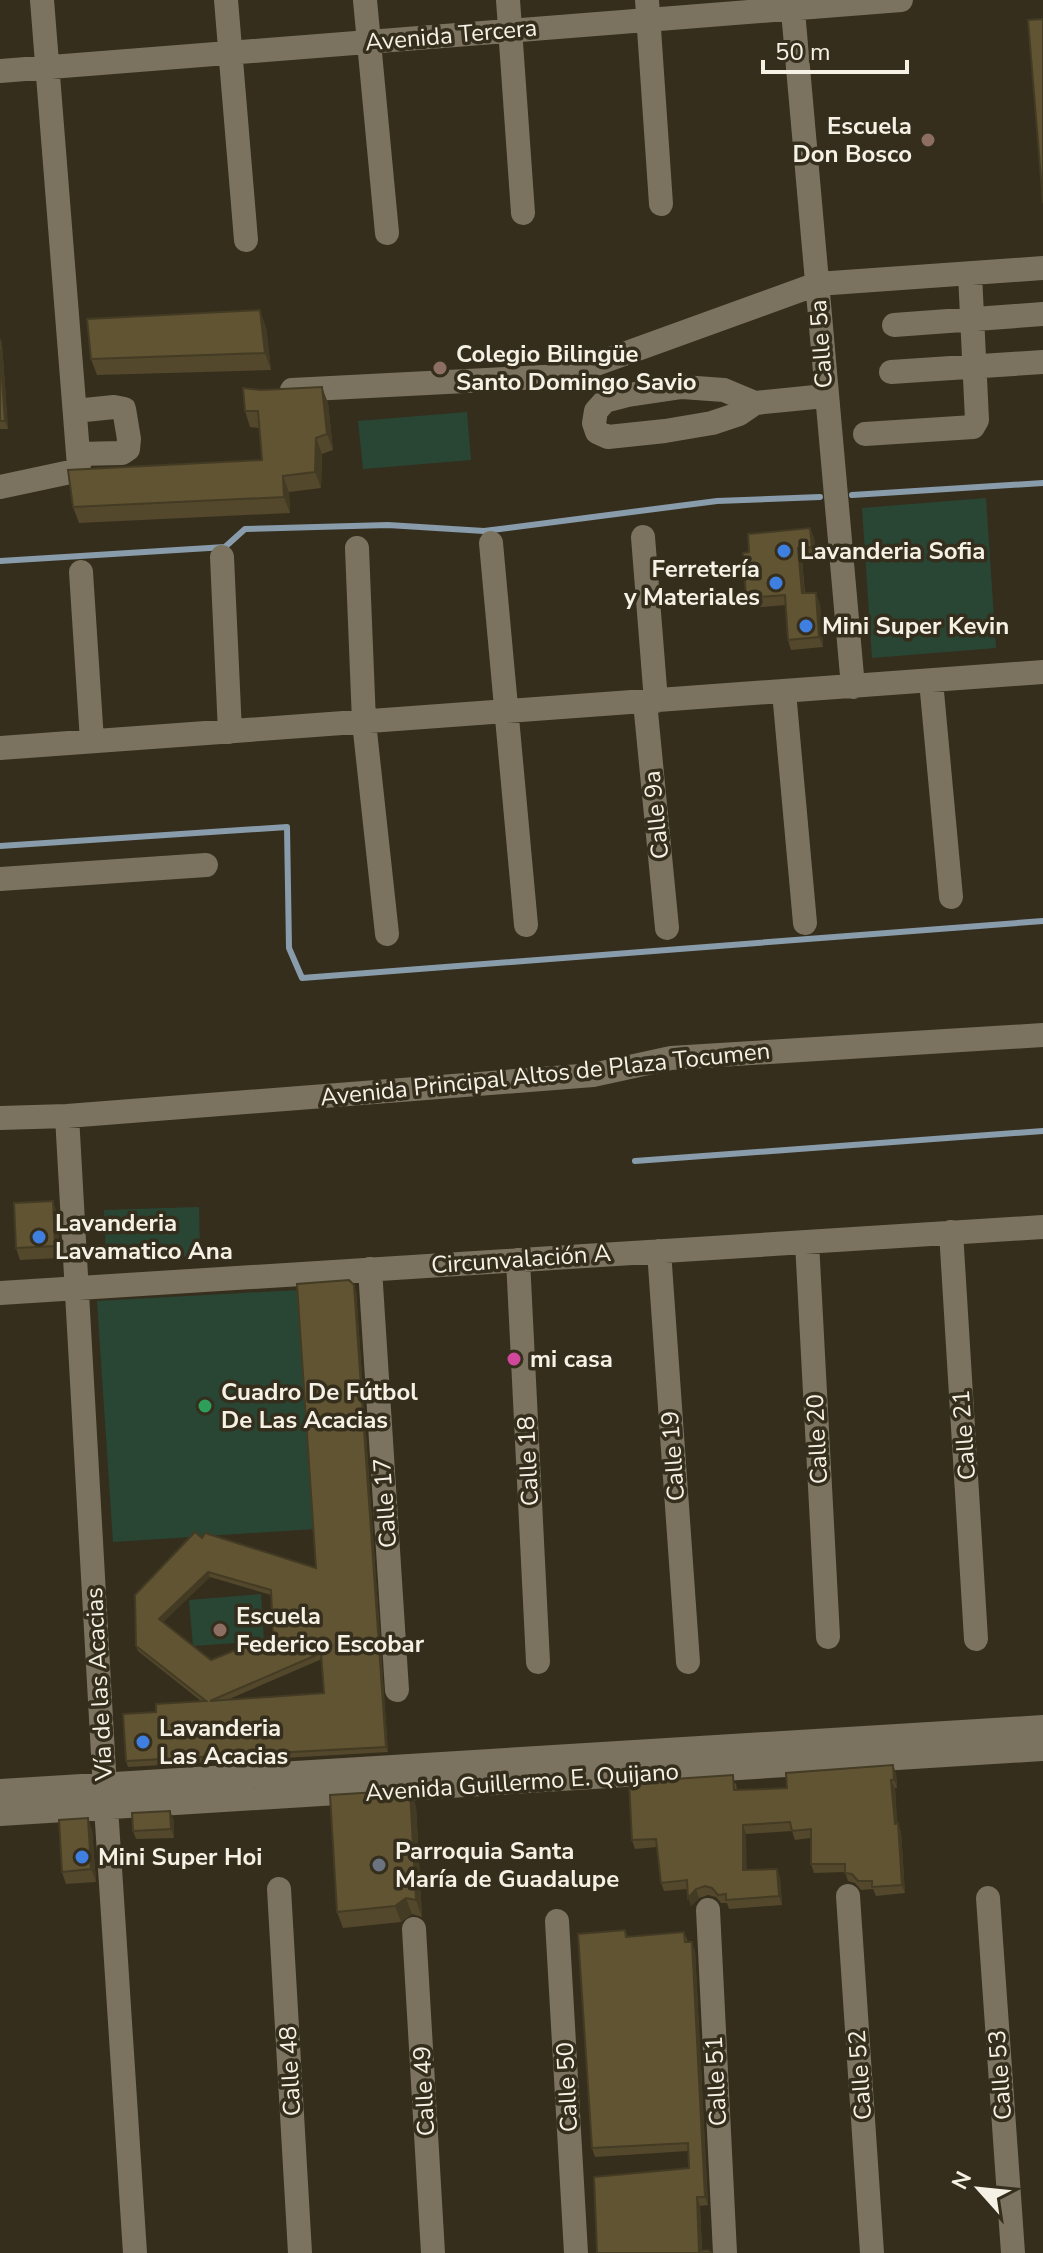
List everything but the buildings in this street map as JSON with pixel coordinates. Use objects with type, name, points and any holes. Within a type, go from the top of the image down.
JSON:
[{"type":"street","points":[[0,487],[75,471],[79,466],[42,0]]},
{"type":"street","points":[[226,0],[246,240]]},
{"type":"street","points":[[365,0],[387,233]]},
{"type":"street","points":[[508,0],[523,213]]},
{"type":"street","name":"Avenida Tercera","points":[[0,71],[510,30],[648,10],[901,0]]},
{"type":"street","name":"Calle 5a","points":[[792,4],[853,687]]},
{"type":"street","points":[[648,10],[661,204]]},
{"type":"street","points":[[266,391],[563,376],[817,284],[1043,268]]},
{"type":"street","points":[[865,434],[973,427],[977,420],[970,274]]},
{"type":"street","points":[[894,325],[1043,314]]},
{"type":"street","points":[[891,372],[1043,362]]},
{"type":"street","points":[[755,403],[739,414],[712,423],[665,431],[608,437],[597,432],[594,423],[596,411],[605,401],[682,387],[724,390],[755,403],[825,396]]},
{"type":"street","points":[[75,411],[114,407],[124,409],[129,439],[128,449],[122,453],[78,454]]},
{"type":"street","name":"Calle 9a","points":[[643,537],[667,928]]},
{"type":"street","points":[[491,543],[526,925]]},
{"type":"street","points":[[357,548],[364,722],[387,934]]},
{"type":"street","points":[[222,557],[230,732]]},
{"type":"street","points":[[81,572],[92,741]]},
{"type":"street","points":[[0,748],[1043,672]]},
{"type":"street","points":[[931,681],[951,897]]},
{"type":"street","points":[[784,692],[805,923]]},
{"type":"street","points":[[0,879],[206,865]]},
{"type":"street","name":"Avenida Principal Altos de Plaza Tocumen","points":[[0,1118],[67,1116],[593,1075],[671,1058],[1043,1035]]},
{"type":"street","name":"Vía de las Acacias","points":[[67,1116],[135,2253]]},
{"type":"street","name":"Circunvalación A","points":[[0,1293],[1043,1227]]},
{"type":"street","name":"Calle 21","points":[[951,1232],[976,1639]]},
{"type":"street","name":"Calle 20","points":[[807,1242],[828,1637]]},
{"type":"street","name":"Calle 19","points":[[659,1251],[688,1662]]},
{"type":"street","name":"Calle 18","points":[[518,1260],[538,1662]]},
{"type":"street","name":"Calle 17","points":[[370,1269],[397,1690]]},
{"type":"street","name":"Avenida Guillermo E. Quijano","points":[[0,1814],[106,1796],[812,1752],[1043,1727]]},
{"type":"street","name":"Avenida Guillermo E. Quijano","points":[[812,1752],[1043,1749]]},
{"type":"street","name":"Avenida Guillermo E. Quijano","points":[[0,1791],[106,1796]]},
{"type":"street","name":"Calle 48","points":[[279,1889],[300,2253]]},
{"type":"street","name":"Calle 52","points":[[848,1896],[872,2253]]},
{"type":"street","name":"Calle 53","points":[[988,1898],[1013,2253]]},
{"type":"street","name":"Calle 51","points":[[708,1910],[725,2253]]},
{"type":"street","name":"Calle 50","points":[[557,1921],[576,2253]]},
{"type":"street","name":"Calle 49","points":[[414,1929],[433,2253]]},
{"type":"green space","points":[[467,412],[471,460],[363,469],[358,421]]},
{"type":"green space","points":[[986,498],[996,648],[872,658],[862,508]]},
{"type":"green space","points":[[199,1207],[200,1256],[106,1259],[104,1210]]},
{"type":"green space","name":"Cuadro De Fútbol De Las Acacias","points":[[299,1290],[315,1529],[113,1542],[97,1301]]},
{"type":"green space","points":[[261,1594],[264,1641],[193,1646],[189,1600]]},
{"type":"waterway","points":[[852,495],[1043,483]]},
{"type":"waterway","points":[[0,561],[225,547],[245,529],[388,525],[484,531],[717,501],[820,497]]},
{"type":"waterway","points":[[0,846],[287,827],[289,948],[302,978],[1043,921]]},
{"type":"waterway","points":[[635,1161],[1043,1131]]},
{"type":"place","name":"Escuela Don Bosco","points":[[928,140]]},
{"type":"place","name":"Colegio Bilingüe Santo Domingo Savio","points":[[440,368]]},
{"type":"place","name":"Lavanderia Sofia","points":[[784,551]]},
{"type":"place","name":"Ferretería y Materiales","points":[[776,583]]},
{"type":"place","name":"Mini Super Kevin","points":[[806,626]]},
{"type":"place","name":"Lavanderia Lavamatico Ana","points":[[39,1237]]},
{"type":"place","name":"mi casa","points":[[514,1359]]},
{"type":"place","name":"Cuadro De Fútbol De Las Acacias","points":[[205,1406]]},
{"type":"place","name":"Escuela Federico Escobar","points":[[220,1630]]},
{"type":"place","name":"Lavanderia Las Acacias","points":[[143,1742]]},
{"type":"place","name":"Mini Super Hoi","points":[[82,1857]]},
{"type":"place","name":"Parroquia Santa María de Guadalupe","points":[[379,1865]]}]
